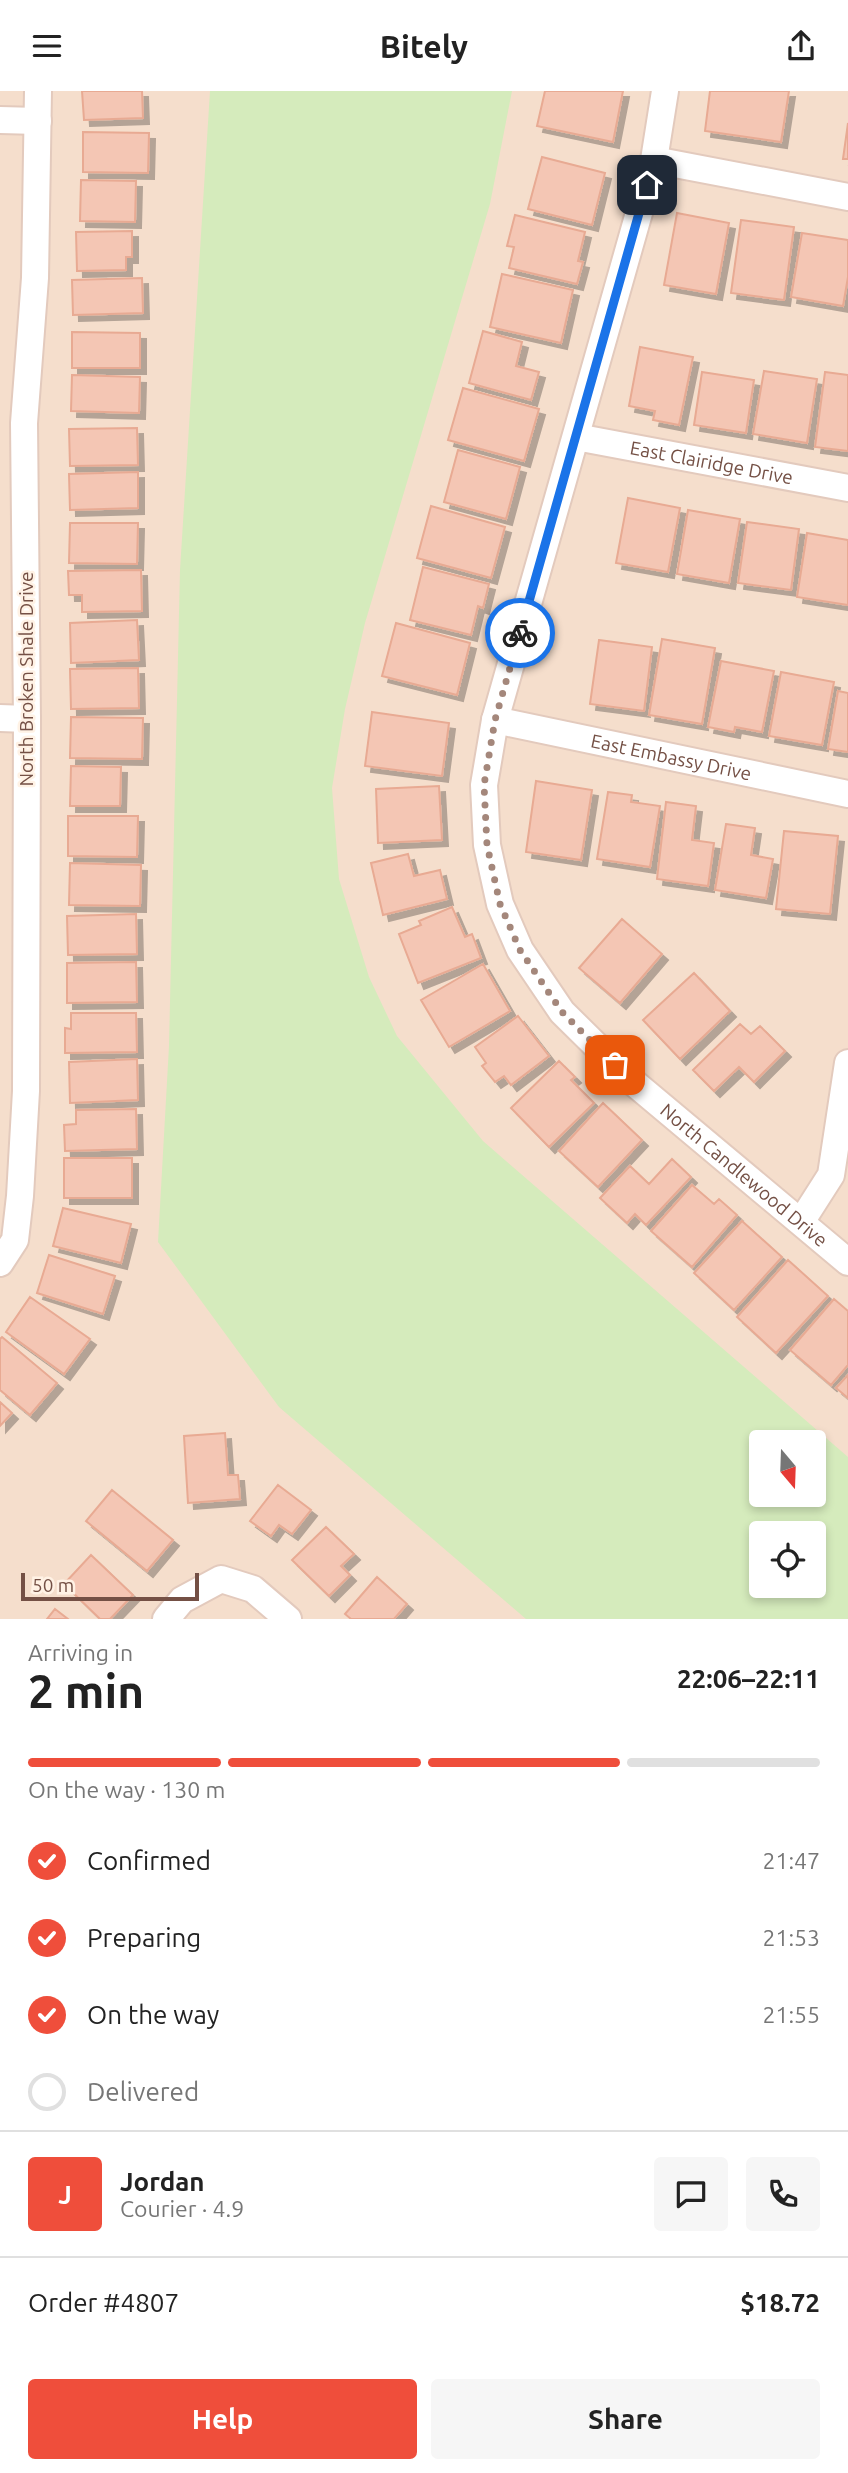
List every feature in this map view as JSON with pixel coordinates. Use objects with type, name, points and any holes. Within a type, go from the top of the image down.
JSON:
[{"type":"street","name":"North Broken Shale Drive","points":[[0,1263],[15,1240],[26,1091],[27,719],[12,422],[35,278],[38,91]]},
{"type":"street","name":"North Candlewood Drive","points":[[665,91],[654,160],[495,720],[484,785],[487,845],[500,904],[520,950],[562,1012],[633,1082],[848,1262]]},
{"type":"street","points":[[0,120],[38,121]]},
{"type":"street","points":[[654,160],[848,197]]},
{"type":"street","name":"East Clairidge Drive","points":[[576,437],[848,488]]},
{"type":"street","points":[[0,718],[27,719]]},
{"type":"street","name":"East Embassy Drive","points":[[495,720],[848,794]]},
{"type":"street","points":[[801,1222],[831,1175],[848,1063]]},
{"type":"street","points":[[166,1619],[182,1599],[221,1579],[253,1589],[288,1619]]},
{"type":"shaded area","points":[[0,91],[848,91],[848,1619],[0,1619]]},
{"type":"green space","points":[[210,91],[512,91],[490,204],[365,623],[345,709],[332,788],[339,879],[369,977],[397,1036],[483,1141],[817,1430],[749,1430],[749,1507],[826,1507],[826,1438],[848,1457],[848,1619],[526,1619],[279,1407],[158,1242],[169,1046],[180,570]]},
{"type":"building","points":[[82,91],[142,91],[143,118],[84,120]]},
{"type":"building","points":[[545,91],[623,91],[613,142],[537,126]]},
{"type":"building","points":[[710,91],[789,91],[781,142],[705,131]]},
{"type":"building","points":[[848,123],[848,159],[843,159]]},
{"type":"building","points":[[83,132],[149,133],[148,173],[83,172]]},
{"type":"building","points":[[542,157],[605,173],[592,225],[528,209]]},
{"type":"building","points":[[81,180],[136,181],[135,222],[80,221]]},
{"type":"building","points":[[677,213],[729,223],[716,294],[664,285]]},
{"type":"building","points":[[515,215],[585,232],[578,261],[583,262],[577,284],[509,268],[514,247],[507,246]]},
{"type":"building","points":[[741,220],[794,227],[784,300],[731,293]]},
{"type":"building","points":[[132,231],[132,257],[126,257],[126,270],[77,271],[76,232]]},
{"type":"building","points":[[802,233],[848,240],[848,277],[843,306],[791,297]]},
{"type":"building","points":[[502,274],[573,290],[561,343],[490,327]]},
{"type":"building","points":[[142,278],[143,313],[73,315],[72,280]]},
{"type":"building","points":[[483,331],[522,342],[516,366],[539,372],[531,400],[469,383]]},
{"type":"building","points":[[72,332],[140,333],[140,368],[72,368]]},
{"type":"building","points":[[640,347],[693,357],[679,425],[653,420],[655,411],[629,406]]},
{"type":"building","points":[[764,371],[817,379],[807,443],[753,434]]},
{"type":"building","points":[[702,372],[754,380],[746,433],[694,425]]},
{"type":"building","points":[[825,372],[848,375],[848,451],[815,447]]},
{"type":"building","points":[[72,375],[140,377],[139,413],[71,411]]},
{"type":"building","points":[[463,388],[539,409],[524,461],[448,440]]},
{"type":"building","points":[[137,428],[138,465],[70,466],[69,429]]},
{"type":"building","points":[[458,450],[520,467],[506,519],[444,502]]},
{"type":"building","points":[[138,472],[138,508],[70,510],[69,474]]},
{"type":"building","points":[[628,498],[680,508],[668,572],[616,563]]},
{"type":"building","points":[[431,506],[505,527],[491,578],[417,558]]},
{"type":"building","points":[[688,510],[740,519],[729,583],[677,574]]},
{"type":"building","points":[[747,522],[799,529],[791,590],[738,583]]},
{"type":"building","points":[[70,523],[138,523],[137,564],[69,563]]},
{"type":"building","points":[[807,533],[848,540],[848,605],[797,597]]},
{"type":"building","points":[[423,567],[489,584],[483,608],[478,606],[471,635],[410,620]]},
{"type":"building","points":[[141,570],[142,611],[82,612],[82,595],[69,595],[68,571]]},
{"type":"building","points":[[137,620],[139,660],[71,663],[70,623]]},
{"type":"building","points":[[396,623],[470,643],[457,695],[382,676]]},
{"type":"building","points":[[662,639],[715,648],[702,724],[649,715]]},
{"type":"building","points":[[599,640],[652,647],[644,711],[590,704]]},
{"type":"building","points":[[721,661],[774,671],[762,732],[735,727],[734,732],[708,727]]},
{"type":"building","points":[[138,668],[139,708],[71,709],[70,669]]},
{"type":"building","points":[[781,672],[834,682],[822,745],[769,736]]},
{"type":"building","points":[[838,691],[848,693],[848,752],[828,749]]},
{"type":"building","points":[[372,712],[449,723],[442,776],[365,766]]},
{"type":"building","points":[[71,717],[143,718],[142,759],[70,758]]},
{"type":"building","points":[[71,766],[121,767],[120,806],[70,806]]},
{"type":"building","points":[[536,781],[592,790],[581,860],[526,852]]},
{"type":"building","points":[[439,786],[442,840],[378,843],[376,789]]},
{"type":"building","points":[[608,792],[632,795],[631,802],[660,806],[650,867],[597,859]]},
{"type":"building","points":[[666,802],[696,806],[692,840],[714,843],[708,886],[657,879]]},
{"type":"building","points":[[68,816],[138,816],[137,857],[68,856]]},
{"type":"building","points":[[726,824],[755,828],[751,855],[773,859],[766,898],[715,890]]},
{"type":"building","points":[[784,831],[838,836],[830,914],[776,909]]},
{"type":"building","points":[[408,854],[414,876],[440,870],[447,899],[383,915],[371,863]]},
{"type":"building","points":[[70,863],[141,865],[140,906],[69,905]]},
{"type":"building","points":[[452,907],[465,937],[472,934],[481,958],[418,983],[399,934],[421,925],[419,921]]},
{"type":"building","points":[[136,914],[137,954],[68,955],[67,916]]},
{"type":"building","points":[[622,919],[662,954],[620,1003],[579,968]]},
{"type":"building","points":[[136,962],[137,1002],[67,1003],[67,963]]},
{"type":"building","points":[[483,964],[510,1011],[449,1047],[421,1000]]},
{"type":"building","points":[[694,973],[730,1011],[680,1059],[643,1020]]},
{"type":"building","points":[[71,1013],[136,1013],[137,1052],[65,1053],[65,1028],[71,1029]]},
{"type":"building","points":[[518,1016],[549,1056],[511,1085],[504,1076],[495,1082],[482,1066],[486,1063],[475,1047]]},
{"type":"building","points":[[740,1024],[751,1034],[760,1026],[785,1051],[754,1082],[739,1067],[714,1091],[693,1070]]},
{"type":"building","points":[[137,1059],[138,1100],[70,1103],[69,1062]]},
{"type":"building","points":[[559,1061],[575,1077],[571,1080],[594,1103],[549,1147],[511,1108]]},
{"type":"building","points":[[603,1103],[642,1140],[598,1187],[559,1151]]},
{"type":"building","points":[[136,1109],[137,1149],[65,1151],[64,1125],[76,1124],[76,1110]]},
{"type":"building","points":[[64,1158],[132,1158],[132,1198],[64,1198]]},
{"type":"building","points":[[672,1159],[691,1177],[646,1225],[635,1214],[627,1223],[600,1198],[630,1166],[649,1184]]},
{"type":"building","points":[[692,1185],[714,1204],[719,1199],[737,1215],[692,1267],[651,1231]]},
{"type":"building","points":[[63,1208],[131,1224],[121,1263],[53,1246]]},
{"type":"building","points":[[742,1221],[782,1257],[734,1310],[694,1273]]},
{"type":"building","points":[[49,1255],[115,1276],[103,1314],[37,1293]]},
{"type":"building","points":[[788,1260],[828,1296],[776,1353],[737,1317]]},
{"type":"building","points":[[30,1297],[90,1339],[64,1374],[6,1332]]},
{"type":"building","points":[[834,1299],[848,1311],[848,1365],[831,1385],[790,1350]]},
{"type":"building","points":[[2,1337],[57,1383],[30,1415],[0,1390]]},
{"type":"building","points":[[848,1375],[848,1398],[836,1388]]},
{"type":"building","points":[[0,1402],[12,1413],[0,1426]]},
{"type":"building","points":[[225,1433],[228,1475],[238,1475],[240,1499],[188,1503],[184,1436]]},
{"type":"building","points":[[278,1485],[311,1510],[292,1534],[279,1525],[271,1536],[250,1521]]},
{"type":"building","points":[[112,1490],[173,1540],[147,1571],[86,1521]]},
{"type":"building","points":[[326,1527],[354,1554],[341,1566],[350,1575],[329,1596],[292,1560]]},
{"type":"building","points":[[91,1555],[133,1595],[110,1619],[100,1619],[64,1584]]},
{"type":"building","points":[[377,1577],[407,1604],[394,1619],[351,1619],[345,1614]]},
{"type":"building","points":[[55,1609],[68,1619],[47,1619]]},
{"type":"way so far","points":[[520,633],[495,720],[484,785],[487,845],[500,904],[520,950],[562,1012],[615,1065]]},
{"type":"route","points":[[520,633],[647,185]]}]
